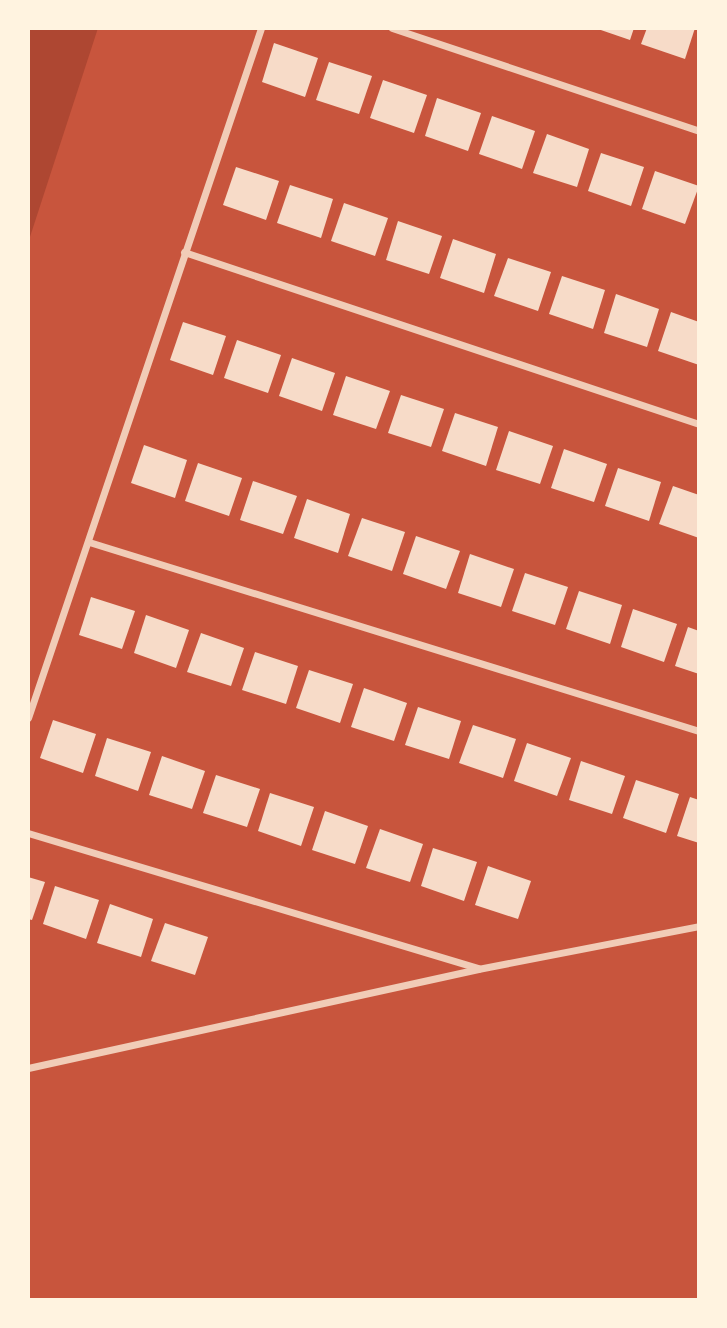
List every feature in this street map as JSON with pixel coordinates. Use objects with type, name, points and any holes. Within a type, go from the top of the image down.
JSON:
[{"type":"street","points":[[28,718],[261,28]]},
{"type":"street","points":[[392,28],[699,131]]},
{"type":"street","points":[[184,252],[699,424]]},
{"type":"street","points":[[89,542],[699,731]]},
{"type":"street","points":[[28,833],[478,969]]},
{"type":"street","points":[[28,1068],[478,969],[699,926]]},
{"type":"shaded area","points":[[28,28],[98,28],[28,243]]},
{"type":"building","points":[[595,28],[634,28],[630,40]]},
{"type":"building","points":[[647,28],[695,28],[685,59],[641,44]]},
{"type":"building","points":[[274,43],[318,58],[305,97],[262,82]]},
{"type":"building","points":[[329,62],[372,76],[359,114],[316,100]]},
{"type":"building","points":[[383,80],[427,95],[414,133],[370,118]]},
{"type":"building","points":[[437,98],[481,113],[468,151],[425,136]]},
{"type":"building","points":[[492,116],[535,131],[522,169],[479,154]]},
{"type":"building","points":[[547,134],[589,149],[577,187],[533,173]]},
{"type":"building","points":[[601,153],[644,167],[631,206],[588,191]]},
{"type":"building","points":[[236,167],[279,181],[266,220],[223,205]]},
{"type":"building","points":[[655,171],[699,186],[685,224],[642,209]]},
{"type":"building","points":[[290,185],[333,199],[321,238],[277,223]]},
{"type":"building","points":[[344,203],[388,218],[375,256],[331,241]]},
{"type":"building","points":[[398,221],[442,236],[429,274],[386,260]]},
{"type":"building","points":[[453,239],[496,254],[484,293],[440,278]]},
{"type":"building","points":[[508,258],[551,272],[538,311],[494,296]]},
{"type":"building","points":[[562,276],[605,290],[593,329],[549,314]]},
{"type":"building","points":[[616,294],[659,309],[647,347],[604,333]]},
{"type":"building","points":[[671,312],[699,322],[699,365],[658,351]]},
{"type":"building","points":[[183,322],[226,336],[213,375],[170,360]]},
{"type":"building","points":[[237,340],[281,355],[268,393],[224,378]]},
{"type":"building","points":[[292,358],[335,373],[322,411],[279,396]]},
{"type":"building","points":[[346,376],[390,391],[376,429],[333,415]]},
{"type":"building","points":[[401,395],[444,409],[431,447],[388,433]]},
{"type":"building","points":[[455,413],[498,427],[486,466],[442,451]]},
{"type":"building","points":[[509,431],[553,446],[540,484],[496,470]]},
{"type":"building","points":[[144,445],[187,460],[175,498],[131,483]]},
{"type":"building","points":[[564,449],[607,464],[594,502],[551,488]]},
{"type":"building","points":[[198,463],[242,478],[229,516],[185,501]]},
{"type":"building","points":[[618,468],[661,482],[649,521],[605,506]]},
{"type":"building","points":[[253,481],[297,496],[283,534],[240,520]]},
{"type":"building","points":[[673,486],[699,495],[699,538],[659,524]]},
{"type":"building","points":[[307,499],[350,514],[338,553],[294,538]]},
{"type":"building","points":[[362,518],[405,532],[392,571],[348,556]]},
{"type":"building","points":[[416,536],[460,551],[446,589],[403,574]]},
{"type":"building","points":[[470,554],[514,569],[501,607],[458,593]]},
{"type":"building","points":[[525,573],[568,587],[555,625],[512,611]]},
{"type":"building","points":[[579,591],[622,605],[610,644],[566,629]]},
{"type":"building","points":[[91,597],[135,611],[122,649],[79,635]]},
{"type":"building","points":[[633,609],[677,624],[664,662],[621,647]]},
{"type":"building","points":[[146,615],[189,630],[176,668],[134,653]]},
{"type":"building","points":[[688,627],[699,631],[699,674],[675,666]]},
{"type":"building","points":[[201,633],[244,648],[231,686],[187,672]]},
{"type":"building","points":[[255,652],[298,666],[286,704],[242,690]]},
{"type":"building","points":[[309,670],[353,684],[340,723],[296,708]]},
{"type":"building","points":[[364,688],[407,703],[394,741],[351,727]]},
{"type":"building","points":[[418,707],[461,721],[449,759],[405,745]]},
{"type":"building","points":[[53,720],[96,734],[83,773],[40,758]]},
{"type":"building","points":[[473,725],[516,739],[503,778],[459,763]]},
{"type":"building","points":[[107,738],[151,752],[138,791],[95,776]]},
{"type":"building","points":[[527,743],[571,758],[557,796],[514,781]]},
{"type":"building","points":[[162,756],[205,771],[192,809],[149,795]]},
{"type":"building","points":[[581,761],[625,776],[612,814],[569,800]]},
{"type":"building","points":[[216,775],[260,789],[247,827],[203,813]]},
{"type":"building","points":[[636,780],[679,794],[666,833],[623,818]]},
{"type":"building","points":[[270,793],[314,807],[301,846],[258,831]]},
{"type":"building","points":[[690,797],[699,800],[699,843],[677,836]]},
{"type":"building","points":[[325,811],[368,826],[355,864],[312,850]]},
{"type":"building","points":[[380,829],[423,844],[410,882],[366,868]]},
{"type":"building","points":[[433,848],[477,862],[464,901],[421,886]]},
{"type":"building","points":[[488,866],[531,881],[518,919],[475,905]]},
{"type":"building","points":[[28,877],[45,882],[32,920],[28,919]]},
{"type":"building","points":[[55,886],[99,900],[86,939],[43,924]]},
{"type":"building","points":[[110,904],[153,919],[141,957],[97,943]]},
{"type":"building","points":[[165,923],[208,937],[195,975],[151,961]]}]
